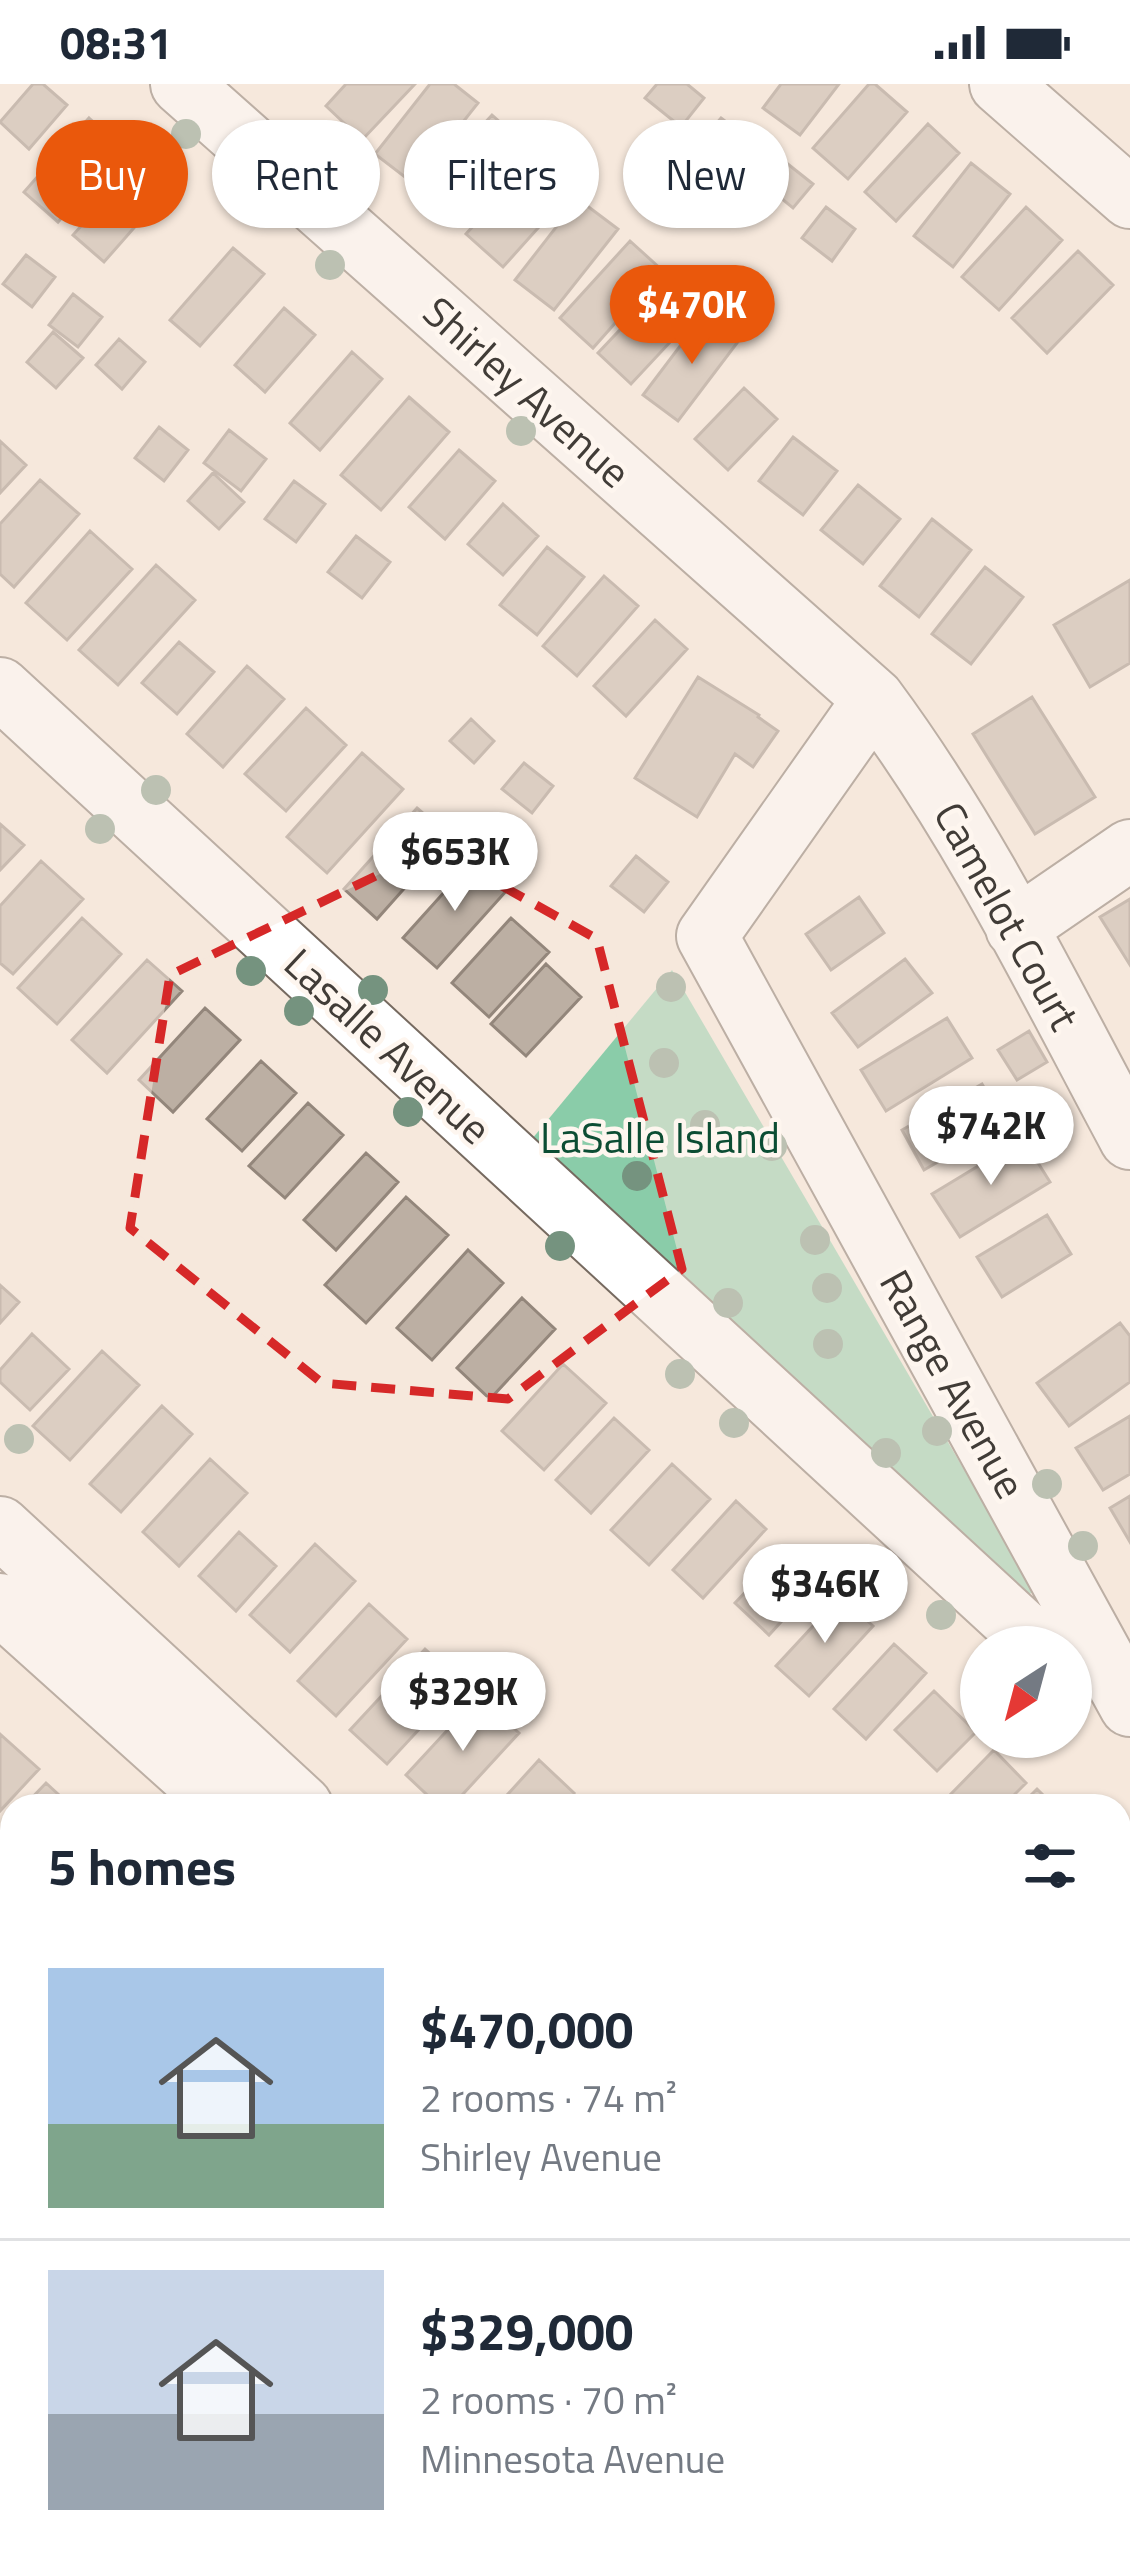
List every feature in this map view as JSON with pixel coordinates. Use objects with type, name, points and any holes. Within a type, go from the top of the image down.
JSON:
[{"type":"street","name":"Shirley Avenue","points":[[181,84],[874,700]]},
{"type":"street","points":[[1000,84],[1130,198]]},
{"type":"street","name":"Lasalle Avenue","points":[[0,688],[1018,1626]]},
{"type":"street","name":"Camelot Court","points":[[874,700],[914,752],[1130,1139]]},
{"type":"street","name":"Range Avenue","points":[[874,700],[707,936],[1130,1706]]},
{"type":"street","points":[[1016,928],[1130,850]]},
{"type":"street","points":[[7,1569],[214,1794]]},
{"type":"street","points":[[7,1569],[287,1794]]},
{"type":"street","points":[[1092,1694],[1130,1729]]},
{"type":"highlighted area","points":[[434,848],[597,939],[682,1269],[508,1399],[322,1383],[130,1228],[170,975]]},
{"type":"green space","name":"LaSalle Island","points":[[672,970],[1035,1591],[1022,1598],[527,1145]]},
{"type":"building","points":[[33,84],[43,84],[67,105],[54,120],[36,120],[36,141],[29,149],[0,122]]},
{"type":"building","points":[[346,84],[415,84],[380,121],[341,120],[326,106]]},
{"type":"building","points":[[430,84],[454,84],[478,103],[465,120],[404,120],[404,176],[380,158],[380,148]]},
{"type":"building","points":[[657,84],[687,84],[704,98],[687,120],[672,120],[645,98]]},
{"type":"building","points":[[781,84],[839,84],[800,135],[789,127],[789,120],[779,120],[763,108]]},
{"type":"building","points":[[869,84],[907,112],[848,179],[813,148]]},
{"type":"building","points":[[928,124],[959,153],[896,221],[865,192]]},
{"type":"building","points":[[971,163],[1010,194],[953,267],[914,236]]},
{"type":"building","points":[[789,165],[813,184],[793,208],[789,205]]},
{"type":"building","points":[[36,178],[36,203],[24,192]]},
{"type":"building","points":[[826,207],[855,229],[832,261],[802,238]]},
{"type":"building","points":[[1026,207],[1062,240],[999,310],[962,277]]},
{"type":"building","points":[[599,215],[618,229],[554,310],[515,280],[555,228],[599,228]]},
{"type":"building","points":[[79,228],[134,228],[104,262],[73,235]]},
{"type":"building","points":[[471,228],[538,228],[503,267],[466,234]]},
{"type":"building","points":[[630,241],[662,270],[593,348],[560,318]]},
{"type":"building","points":[[233,248],[264,274],[200,346],[170,320]]},
{"type":"building","points":[[1078,251],[1113,285],[1047,353],[1012,318]]},
{"type":"building","points":[[26,255],[55,277],[32,307],[3,284]]},
{"type":"building","points":[[668,279],[700,310],[631,384],[598,353]]},
{"type":"building","points":[[73,294],[102,317],[78,347],[49,325]]},
{"type":"building","points":[[284,308],[315,335],[265,392],[235,365]]},
{"type":"building","points":[[705,313],[740,339],[678,421],[643,395]]},
{"type":"building","points":[[53,332],[83,358],[56,388],[27,362]]},
{"type":"building","points":[[119,339],[145,362],[122,389],[96,365]]},
{"type":"building","points":[[352,352],[382,379],[320,450],[290,423]]},
{"type":"building","points":[[744,388],[777,419],[728,470],[695,439]]},
{"type":"building","points":[[409,397],[449,432],[381,510],[341,475]]},
{"type":"building","points":[[159,427],[188,450],[164,481],[135,458]]},
{"type":"building","points":[[229,430],[266,459],[241,491],[204,463]]},
{"type":"building","points":[[793,437],[837,471],[803,515],[759,481]]},
{"type":"building","points":[[0,441],[26,465],[0,493]]},
{"type":"building","points":[[459,450],[495,481],[445,539],[409,507]]},
{"type":"building","points":[[213,473],[244,502],[219,529],[188,501]]},
{"type":"building","points":[[40,480],[79,514],[14,587],[0,574],[0,524]]},
{"type":"building","points":[[294,481],[325,504],[296,542],[265,519]]},
{"type":"building","points":[[858,485],[900,519],[863,564],[821,530]]},
{"type":"building","points":[[503,504],[538,536],[503,575],[468,544]]},
{"type":"building","points":[[932,519],[971,550],[919,617],[880,586]]},
{"type":"building","points":[[90,531],[132,569],[67,640],[26,603]]},
{"type":"building","points":[[356,536],[390,562],[362,598],[328,572]]},
{"type":"building","points":[[547,547],[584,577],[537,635],[500,605]]},
{"type":"building","points":[[156,565],[195,600],[118,685],[79,650]]},
{"type":"building","points":[[985,567],[1023,597],[971,664],[932,634]]},
{"type":"building","points":[[604,576],[638,606],[577,676],[543,646]]},
{"type":"building","points":[[1130,580],[1130,663],[1090,687],[1054,625]]},
{"type":"building","points":[[655,620],[687,649],[626,716],[594,686]]},
{"type":"building","points":[[179,642],[214,672],[177,714],[142,683]]},
{"type":"building","points":[[247,666],[284,699],[223,767],[187,734]]},
{"type":"building","points":[[698,677],[778,731],[753,767],[735,754],[697,817],[635,778]]},
{"type":"building","points":[[1032,697],[1095,797],[1035,834],[973,734]]},
{"type":"building","points":[[306,708],[346,745],[286,811],[245,774]]},
{"type":"building","points":[[471,719],[494,741],[474,763],[450,741]]},
{"type":"building","points":[[362,753],[403,789],[327,873],[287,837]]},
{"type":"building","points":[[524,763],[553,786],[532,813],[502,789]]},
{"type":"building","points":[[417,808],[450,837],[377,919],[344,889]]},
{"type":"building","points":[[0,824],[24,845],[0,870]]},
{"type":"building","points":[[636,856],[668,882],[644,912],[611,886]]},
{"type":"building","points":[[474,859],[508,889],[437,968],[403,938]]},
{"type":"building","points":[[41,861],[83,899],[13,974],[0,963],[0,906]]},
{"type":"building","points":[[859,897],[884,933],[831,970],[806,934]]},
{"type":"building","points":[[1130,899],[1130,965],[1100,917]]},
{"type":"building","points":[[82,918],[121,954],[57,1024],[18,988]]},
{"type":"building","points":[[511,918],[549,952],[489,1017],[452,983]]},
{"type":"building","points":[[905,959],[932,993],[858,1047],[832,1013]]},
{"type":"building","points":[[147,960],[182,991],[107,1073],[72,1040]]},
{"type":"building","points":[[546,964],[581,997],[526,1056],[491,1024]]},
{"type":"building","points":[[205,1008],[240,1040],[173,1112],[139,1080]]},
{"type":"building","points":[[947,1018],[972,1058],[886,1111],[861,1070]]},
{"type":"building","points":[[1029,1031],[1047,1062],[1017,1080],[998,1050]]},
{"type":"building","points":[[261,1061],[296,1093],[242,1151],[207,1119]]},
{"type":"building","points":[[982,1084],[1005,1123],[924,1170],[902,1130]]},
{"type":"building","points":[[308,1103],[343,1135],[285,1198],[249,1166]]},
{"type":"building","points":[[1023,1139],[1050,1182],[960,1237],[932,1194]]},
{"type":"building","points":[[366,1153],[398,1182],[336,1250],[304,1220]]},
{"type":"building","points":[[406,1197],[448,1235],[366,1323],[325,1285]]},
{"type":"building","points":[[1047,1215],[1071,1254],[1002,1297],[977,1257]]},
{"type":"building","points":[[468,1250],[503,1283],[432,1360],[397,1328]]},
{"type":"building","points":[[0,1285],[19,1302],[0,1323]]},
{"type":"building","points":[[522,1298],[555,1329],[490,1399],[457,1368]]},
{"type":"building","points":[[1120,1323],[1130,1336],[1130,1382],[1069,1426],[1037,1383]]},
{"type":"building","points":[[32,1334],[69,1369],[30,1410],[0,1382],[0,1370]]},
{"type":"building","points":[[102,1351],[139,1385],[70,1460],[33,1426]]},
{"type":"building","points":[[563,1364],[606,1403],[544,1470],[502,1431]]},
{"type":"building","points":[[162,1406],[192,1434],[121,1512],[90,1484]]},
{"type":"building","points":[[1130,1416],[1130,1474],[1103,1490],[1076,1448]]},
{"type":"building","points":[[614,1418],[649,1450],[591,1513],[556,1480]]},
{"type":"building","points":[[210,1459],[247,1493],[179,1566],[143,1532]]},
{"type":"building","points":[[672,1464],[710,1499],[649,1565],[611,1530]]},
{"type":"building","points":[[1130,1496],[1130,1542],[1110,1508]]},
{"type":"building","points":[[736,1501],[766,1529],[703,1598],[673,1570]]},
{"type":"building","points":[[239,1532],[276,1566],[236,1611],[199,1576]]},
{"type":"building","points":[[315,1544],[355,1581],[290,1652],[250,1615]]},
{"type":"building","points":[[787,1548],[820,1579],[769,1635],[735,1603]]},
{"type":"building","points":[[841,1596],[873,1626],[809,1696],[776,1666]]},
{"type":"building","points":[[369,1604],[407,1639],[336,1716],[298,1681]]},
{"type":"building","points":[[894,1644],[926,1673],[866,1739],[834,1709]]},
{"type":"building","points":[[425,1649],[462,1683],[387,1764],[350,1730]]},
{"type":"building","points":[[934,1691],[960,1716],[960,1748],[937,1771],[895,1730]]},
{"type":"building","points":[[479,1696],[519,1733],[463,1794],[426,1794],[406,1775]]},
{"type":"building","points":[[0,1734],[39,1769],[16,1794],[0,1794]]},
{"type":"building","points":[[986,1758],[1002,1758],[1026,1783],[1015,1794],[951,1794]]},
{"type":"building","points":[[539,1760],[574,1793],[573,1794],[508,1794]]},
{"type":"building","points":[[46,1783],[58,1794],[35,1794]]}]
